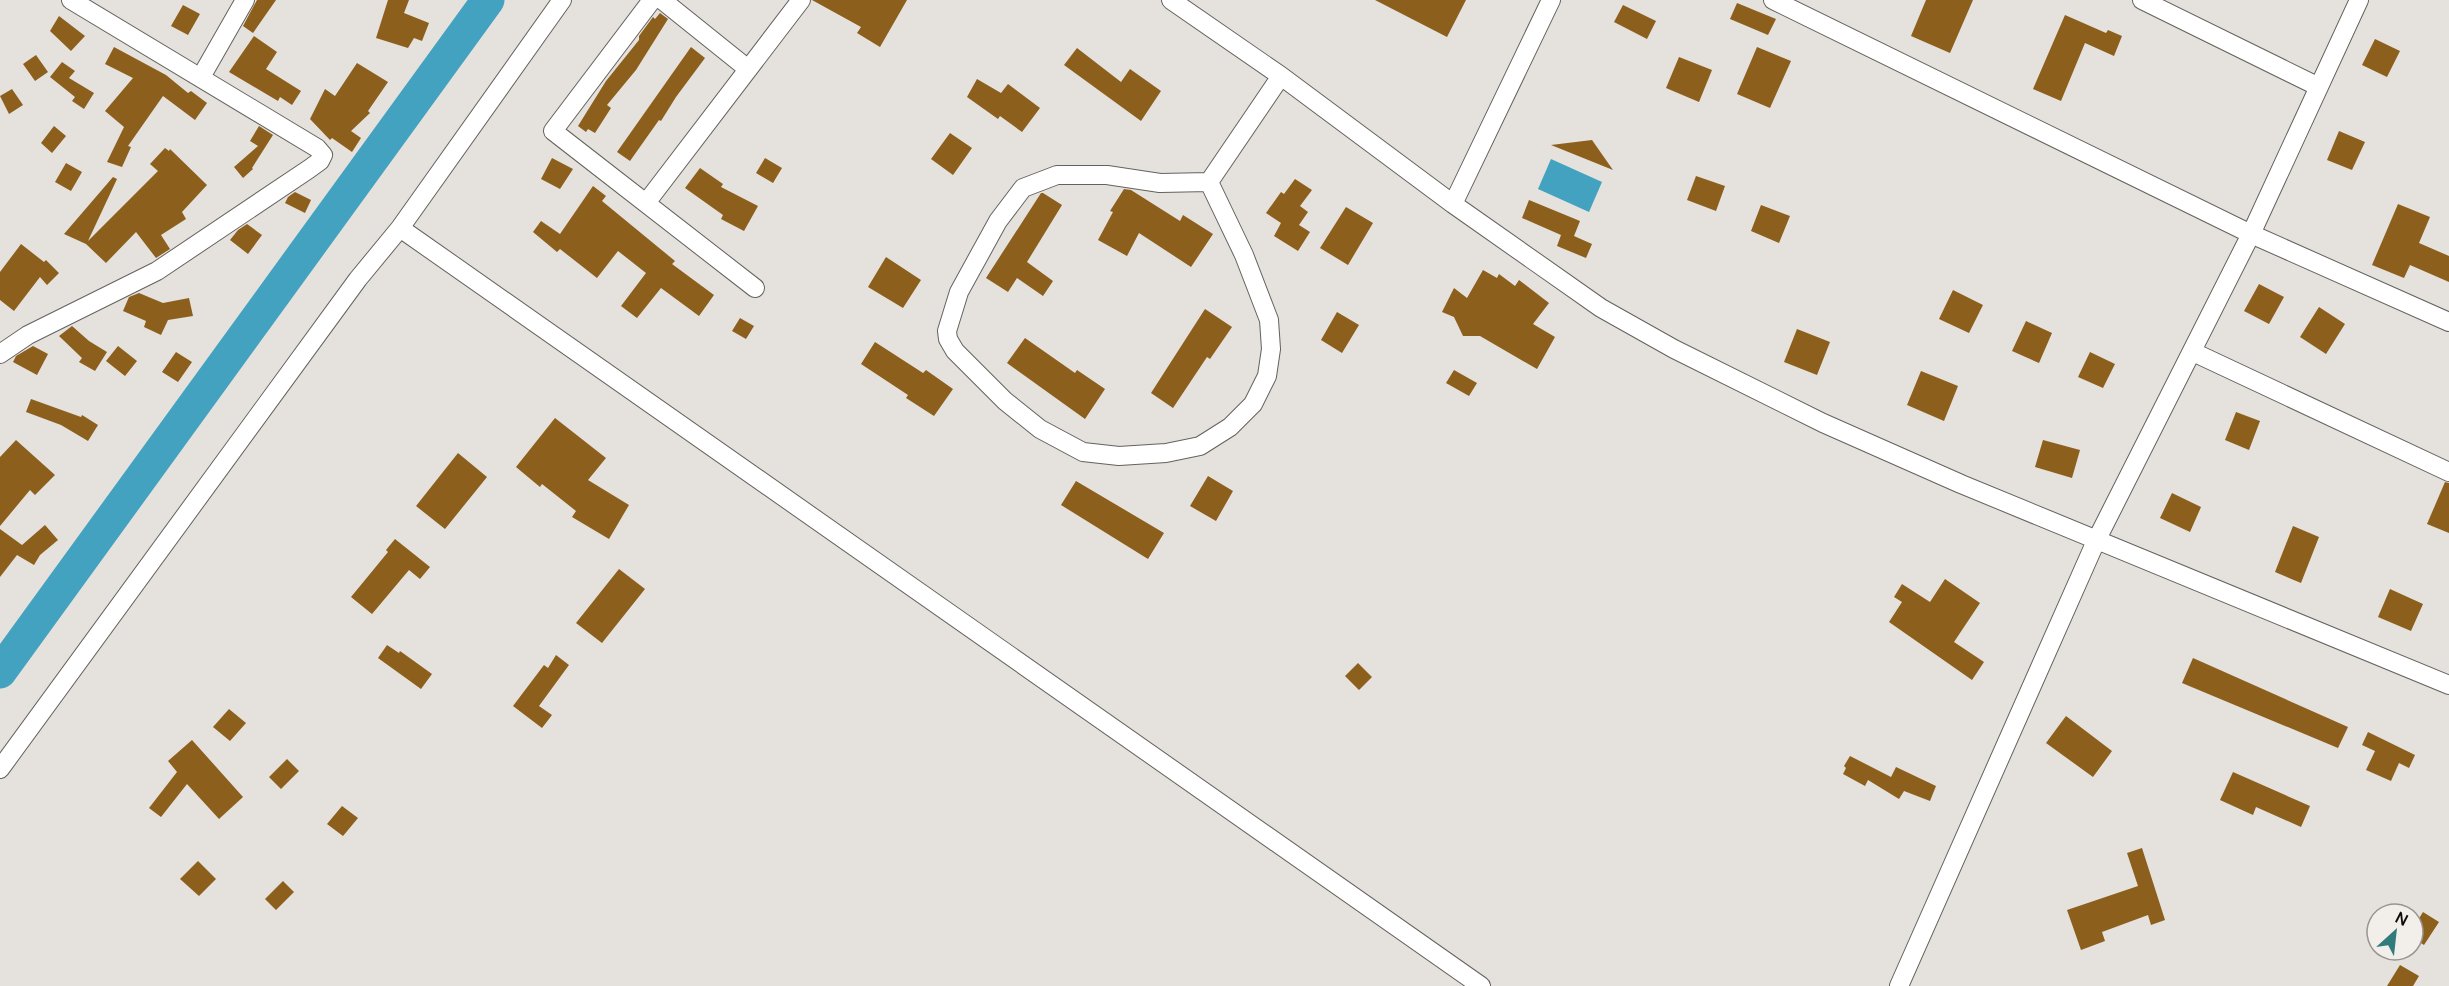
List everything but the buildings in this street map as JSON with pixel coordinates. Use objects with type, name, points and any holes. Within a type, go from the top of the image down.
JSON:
[{"type":"street","points":[[0,354],[28,335],[158,271],[208,239],[320,160],[323,155],[317,148],[71,0]]},
{"type":"street","points":[[201,77],[245,0]]},
{"type":"street","points":[[0,769],[358,279],[400,228],[562,0]]},
{"type":"street","points":[[652,0],[553,130],[755,288]]},
{"type":"street","points":[[662,0],[748,69]]},
{"type":"street","points":[[646,203],[801,0]]},
{"type":"street","points":[[1171,0],[1281,76],[1453,204],[1600,308],[1674,349],[1823,423],[2096,541],[2449,685]]},
{"type":"street","points":[[1453,204],[1551,0]]},
{"type":"street","points":[[1773,0],[2251,234],[2449,322]]},
{"type":"street","points":[[2142,0],[2319,87]]},
{"type":"street","points":[[1899,986],[2096,541],[2251,234],[2359,0]]},
{"type":"street","points":[[1209,182],[1281,76]]},
{"type":"street","points":[[1107,175],[1160,183],[1209,182],[1228,218],[1269,320],[1271,349],[1267,376],[1252,404],[1230,427],[1200,446],[1166,453],[1119,456],[1083,453],[1040,429],[1005,401],[950,346],[947,331],[959,292],[998,220],[1023,188],[1057,176],[1107,175]]},
{"type":"street","points":[[400,228],[1481,986]]},
{"type":"street","points":[[2193,352],[2449,472]]},
{"type":"water","points":[[1551,159],[1602,182],[1589,212],[1538,189]]},
{"type":"waterway","points":[[0,672],[488,0]]}]
